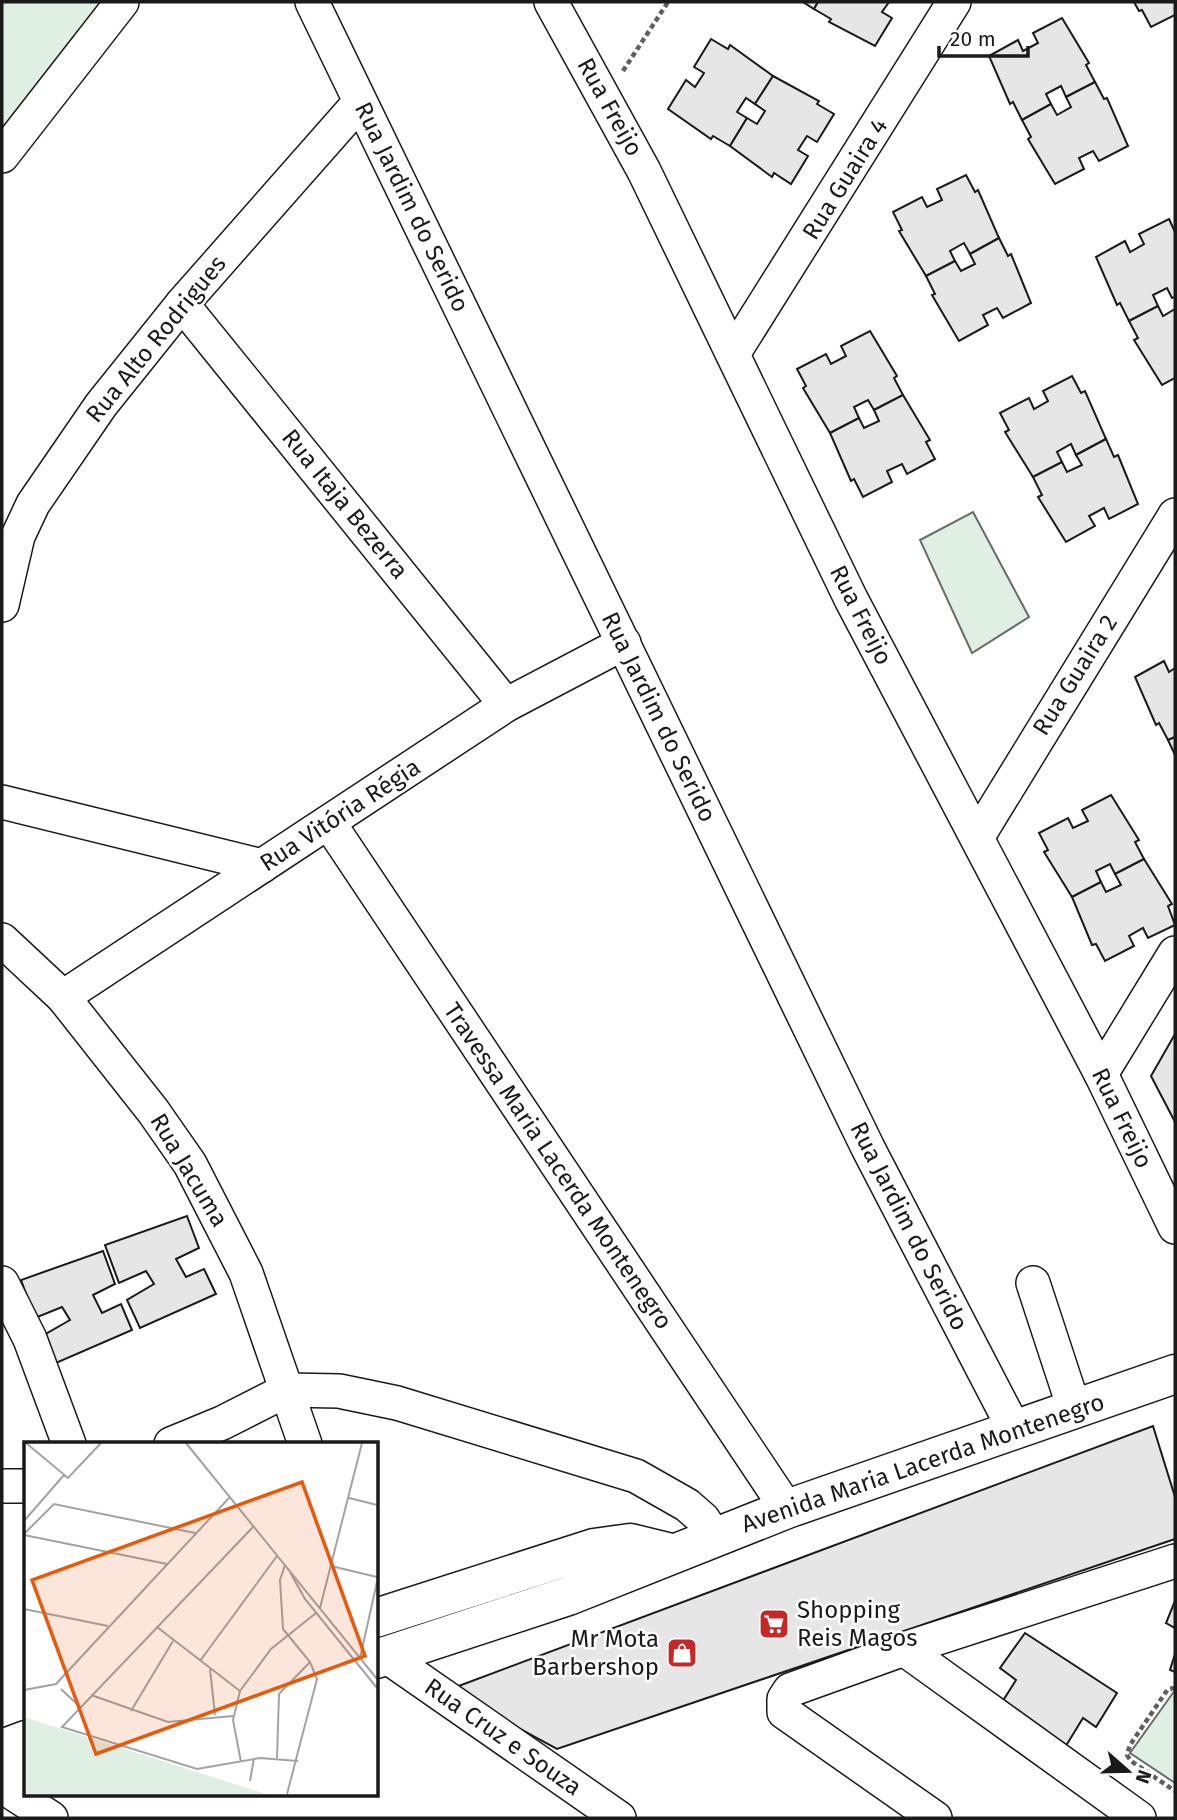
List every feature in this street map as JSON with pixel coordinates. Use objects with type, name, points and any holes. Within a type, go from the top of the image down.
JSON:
[{"type":"main road","name":"Avenida Maria Lacerda Montenegro","points":[[381,1658],[625,1575],[671,1553],[787,1509],[1014,1429],[1074,1408],[1174,1380]]},
{"type":"main road","points":[[378,1617],[594,1548],[630,1544],[671,1553]]},
{"type":"main road","points":[[2,1749],[24,1741]]},
{"type":"main road","points":[[2,1785],[24,1776]]},
{"type":"street","points":[[2,156],[122,2]]},
{"type":"street","name":"Rua Freijo","points":[[551,2],[605,98],[851,599],[1101,1074],[1175,1227]]},
{"type":"street","name":"Rua Guaira 4","points":[[733,354],[954,2]]},
{"type":"street","name":"Rua Jardim do Serido","points":[[320,4],[359,102],[868,1148],[1014,1429]]},
{"type":"street","name":"Rua Alto Rodrigues","points":[[2,605],[18,536],[33,504],[101,405],[182,304],[359,102]]},
{"type":"street","name":"Rua Itaja Bezerra","points":[[182,304],[506,705]]},
{"type":"street","name":"Rua Guaira 2","points":[[978,836],[1175,515]]},
{"type":"street","name":"Rua Vitória Régia","points":[[63,997],[506,705],[624,643]]},
{"type":"street","points":[[2,802],[262,866]]},
{"type":"street","name":"Travessa Maria Lacerda Montenegro","points":[[329,823],[787,1509]]},
{"type":"street","name":"Rua Jacuma","points":[[2,940],[63,997],[153,1111],[190,1164],[246,1273],[304,1442]]},
{"type":"street","points":[[1101,1074],[1175,953]]},
{"type":"street","points":[[2,1283],[30,1339],[68,1442]]},
{"type":"street","points":[[1033,1283],[1074,1408]]},
{"type":"street","points":[[176,1442],[222,1423],[287,1390],[339,1391],[397,1403],[636,1476],[687,1505],[703,1519],[715,1537]]},
{"type":"street","points":[[2,1486],[24,1486]]},
{"type":"street","points":[[935,1818],[784,1712],[784,1699],[790,1690],[904,1649],[1175,1561]]},
{"type":"street","points":[[904,1649],[1139,1818]]},
{"type":"street","name":"Rua Cruz e Souza","points":[[381,1658],[610,1816]]},
{"type":"street","points":[[2,1785],[51,1818]]},
{"type":"path","points":[[605,98],[668,2]]},
{"type":"path","points":[[1175,1688],[1168,1689],[1130,1745],[1127,1755],[1131,1761],[1175,1791]]},
{"type":"green space","points":[[2,2],[111,2],[2,142]]},
{"type":"green space","points":[[973,512],[1029,617],[972,653],[920,540]]},
{"type":"green space","points":[[1175,1690],[1175,1783],[1130,1753]]},
{"type":"building","points":[[803,2],[818,2],[814,9]]},
{"type":"building","points":[[818,2],[889,2],[882,12],[892,18],[875,46],[829,22],[831,19],[814,9]]},
{"type":"building","points":[[1134,2],[1175,2],[1175,15],[1151,27],[1142,10],[1139,11]]},
{"type":"building","points":[[1062,18],[1089,63],[1086,65],[1095,82],[1066,97],[1061,86],[1046,94],[1051,104],[1022,120],[1013,102],[1010,104],[989,56],[1018,40],[1023,51],[1038,43],[1033,33]]},
{"type":"building","points":[[711,39],[728,49],[730,45],[773,76],[755,104],[746,98],[737,112],[747,118],[730,146],[713,136],[711,139],[668,109],[686,80],[695,87],[704,73],[694,67]]},
{"type":"building","points":[[773,76],[819,101],[817,104],[834,114],[817,142],[807,136],[798,150],[808,156],[791,184],[774,173],[772,177],[730,146],[747,118],[757,124],[765,111],[755,104]]},
{"type":"building","points":[[1095,82],[1104,99],[1107,98],[1128,146],[1099,161],[1093,151],[1079,158],[1084,169],[1055,184],[1028,139],[1031,137],[1022,120],[1051,104],[1057,115],[1071,107],[1066,97]]},
{"type":"building","points":[[966,175],[975,192],[978,190],[999,238],[970,254],[964,243],[950,251],[955,261],[926,276],[899,231],[902,230],[893,212],[922,197],[927,207],[942,200],[937,189]]},
{"type":"building","points":[[1169,219],[1175,232],[1175,297],[1172,298],[1167,288],[1153,295],[1158,306],[1129,321],[1120,303],[1117,305],[1096,257],[1125,241],[1130,252],[1144,244],[1139,234]]},
{"type":"building","points":[[999,238],[1008,256],[1011,254],[1031,303],[1003,318],[997,308],[983,315],[988,325],[959,341],[932,295],[935,294],[926,276],[955,261],[961,271],[975,264],[970,254]]},
{"type":"building","points":[[1158,306],[1163,316],[1175,309],[1175,378],[1162,385],[1134,340],[1138,338],[1129,321]]},
{"type":"building","points":[[870,331],[897,376],[894,378],[903,395],[874,410],[868,400],[854,407],[859,418],[830,433],[803,388],[806,386],[797,369],[826,354],[831,364],[846,356],[841,346]]},
{"type":"building","points":[[1072,376],[1081,393],[1085,391],[1106,439],[1076,455],[1071,444],[1057,452],[1062,462],[1033,477],[1005,432],[1009,430],[1000,413],[1029,398],[1034,409],[1048,401],[1043,391]]},
{"type":"building","points":[[903,395],[930,440],[926,442],[935,459],[907,474],[902,464],[887,471],[892,482],[863,497],[854,479],[851,481],[830,433],[859,418],[864,428],[879,421],[874,410]]},
{"type":"building","points":[[1106,439],[1114,457],[1118,455],[1138,504],[1109,519],[1104,508],[1089,516],[1095,526],[1066,542],[1038,497],[1042,495],[1033,477],[1062,462],[1067,472],[1082,465],[1076,455]]},
{"type":"building","points":[[1164,661],[1169,672],[1175,668],[1175,737],[1168,740],[1159,723],[1156,725],[1135,677]]},
{"type":"building","points":[[1175,737],[1175,755],[1168,740]]},
{"type":"building","points":[[1111,795],[1139,840],[1135,842],[1144,859],[1115,874],[1110,864],[1096,871],[1101,882],[1072,897],[1044,852],[1048,850],[1039,833],[1068,818],[1073,828],[1088,821],[1082,810]]},
{"type":"building","points":[[1144,859],[1172,904],[1168,906],[1175,925],[1148,938],[1143,928],[1129,936],[1134,946],[1105,961],[1096,944],[1092,945],[1072,897],[1101,882],[1106,892],[1121,885],[1115,874]]},
{"type":"building","points":[[1175,1034],[1175,1122],[1151,1076]]},
{"type":"building","points":[[187,1216],[199,1248],[176,1259],[186,1277],[204,1269],[216,1294],[140,1328],[127,1300],[154,1284],[146,1271],[119,1283],[105,1245]]},
{"type":"building","points":[[103,1251],[115,1284],[93,1295],[102,1313],[121,1304],[132,1330],[56,1363],[44,1335],[70,1320],[62,1307],[35,1318],[21,1280]]},
{"type":"building","name":"Shopping Reis Magos","points":[[1153,1426],[1175,1497],[1175,1539],[557,1749],[448,1690]]},
{"type":"building","points":[[1175,1601],[1175,1628],[1166,1623]]},
{"type":"building","points":[[1025,1633],[1117,1693],[1096,1727],[1083,1718],[1061,1754],[994,1715],[1016,1680],[1000,1668]]},
{"type":"building","points":[[1175,1654],[1175,1672],[1170,1670]]},
{"type":"place","name":"Shopping Reis Magos","points":[[774,1624]]},
{"type":"place","name":"Mr Mota Barbershop","points":[[682,1653]]}]
